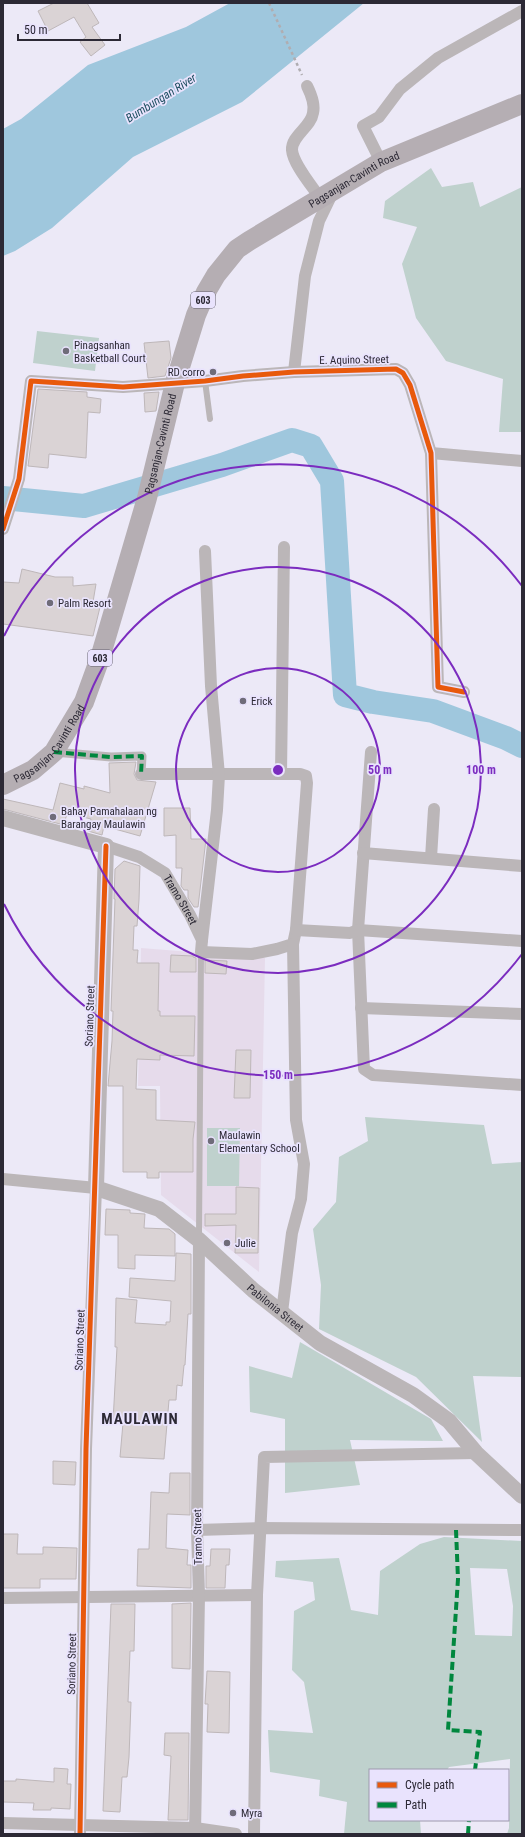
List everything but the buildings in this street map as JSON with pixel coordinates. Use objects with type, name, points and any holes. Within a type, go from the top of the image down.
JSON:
[{"type":"main road","name":"Pagsanjan-Cavinti Road","points":[[3,786],[33,770],[54,752],[84,702],[100,658],[147,498],[175,383],[196,315],[206,292],[226,262],[237,250],[249,241],[381,162],[522,104]]},
{"type":"street","points":[[381,162],[363,126],[378,117],[400,89],[438,58],[522,11]]},
{"type":"street","points":[[294,372],[305,276],[327,193],[294,158],[292,148],[295,140],[310,123],[314,113],[308,86]]},
{"type":"street","name":"E. Aquino Street","points":[[3,529],[19,479],[31,381],[123,387],[294,372],[396,369],[403,373],[410,385],[431,453],[438,687],[464,692]]},
{"type":"street","points":[[431,453],[522,461]]},
{"type":"street","points":[[281,774],[284,547]]},
{"type":"street","points":[[205,551],[212,686],[219,776],[218,810],[201,952],[252,954],[293,944]]},
{"type":"street","points":[[54,752],[111,756],[142,756],[141,774],[219,776],[300,774],[306,776],[296,930],[293,944],[296,1120],[304,1164],[302,1199],[292,1233],[282,1312]]},
{"type":"street","points":[[371,752],[358,930],[364,1069],[373,1075],[522,1085]]},
{"type":"street","points":[[431,858],[434,809]]},
{"type":"street","name":"Tramo Street","points":[[3,818],[106,846],[139,857],[165,873],[190,915],[202,940]]},
{"type":"street","name":"Soriano Street","points":[[80,1830],[86,1448],[96,1188],[106,846]]},
{"type":"street","points":[[363,853],[522,866]]},
{"type":"street","points":[[296,930],[350,933],[358,930],[522,942]]},
{"type":"street","points":[[361,1008],[522,1014]]},
{"type":"street","name":"Pabilonia Street","points":[[3,1179],[96,1188],[159,1209],[199,1240],[253,1290],[320,1343],[413,1395],[443,1416],[476,1453],[522,1496]]},
{"type":"street","name":"Tramo Street","points":[[195,1831],[199,1595],[197,1530],[199,1240]]},
{"type":"street","points":[[254,1834],[257,1595],[264,1457],[476,1453]]},
{"type":"street","points":[[197,1530],[261,1528],[522,1530]]},
{"type":"street","points":[[3,1598],[257,1595]]},
{"type":"street","points":[[3,1823],[80,1830],[195,1831],[236,1834]]},
{"type":"lane","points":[[205,381],[210,419]]},
{"type":"lane","points":[[199,1240],[201,952]]},
{"type":"path","points":[[269,3],[308,86]]},
{"type":"shaded area","points":[[431,168],[442,187],[473,182],[480,207],[522,187],[522,432],[499,432],[503,379],[446,361],[416,318],[402,264],[417,227],[383,218],[385,201]]},
{"type":"shaded area","name":"Pinagsanhan Basketball Court","points":[[37,331],[99,338],[95,371],[33,363]]},
{"type":"shaded area","name":"Maulawin Elementary School","points":[[141,948],[265,958],[259,1272],[161,1195],[160,1086],[138,1086]]},
{"type":"shaded area","points":[[365,1117],[484,1125],[492,1164],[522,1162],[522,1377],[473,1376],[482,1442],[416,1377],[319,1329],[321,1285],[313,1229],[336,1202],[339,1157],[368,1141]]},
{"type":"shaded area","points":[[207,1128],[240,1128],[239,1186],[207,1186]]},
{"type":"shaded area","points":[[300,1342],[431,1419],[443,1441],[350,1440],[360,1485],[285,1493],[285,1419],[250,1412],[249,1366],[292,1378]]},
{"type":"shaded area","points":[[444,1537],[522,1541],[522,1834],[507,1834],[509,1828],[510,1759],[449,1767],[448,1769],[369,1769],[369,1821],[420,1821],[421,1834],[344,1834],[347,1802],[319,1796],[320,1780],[270,1772],[268,1730],[313,1733],[304,1682],[292,1670],[294,1611],[315,1600],[313,1582],[275,1577],[276,1561],[339,1558],[351,1610],[378,1615],[380,1571],[420,1544]],"holes":[[[470,1568],[507,1569],[513,1606],[512,1636],[475,1635]]]},
{"type":"water","name":"Bumbungan River","points":[[230,3],[364,3],[242,102],[133,157],[52,228],[15,251],[3,256],[3,129],[21,119],[88,65],[186,27]]},
{"type":"waterway","points":[[3,498],[84,506],[222,465],[292,440],[311,446],[332,481],[345,695],[373,702],[433,711],[506,738],[522,746]]},
{"type":"marked path","points":[[54,752],[111,757],[142,756],[141,774]]},
{"type":"marked path","points":[[456,1530],[458,1579],[448,1730],[480,1732],[475,1769]]},
{"type":"marked path","points":[[468,1834],[469,1821]]},
{"type":"cycle path","points":[[3,529],[19,479],[31,381],[123,387],[294,372],[396,369],[403,373],[410,385],[431,453],[438,687],[464,692]]},
{"type":"cycle path","points":[[80,1834],[86,1449],[106,846]]},
{"type":"place","name":"Pinagsanhan Basketball Court","points":[[66,351]]},
{"type":"place","name":"RD corro","points":[[213,372]]},
{"type":"place","name":"Palm Resort","points":[[50,603]]},
{"type":"place","name":"Erick","points":[[243,701]]},
{"type":"place","name":"Bahay Pamahalaan ng Barangay Maulawin","points":[[53,817]]},
{"type":"place","name":"Maulawin Elementary School","points":[[211,1141]]},
{"type":"place","name":"Julie","points":[[227,1243]]},
{"type":"place","name":"Myra","points":[[233,1813]]},
{"type":"district","name":"MAULAWIN","points":[[140,1419]]}]
